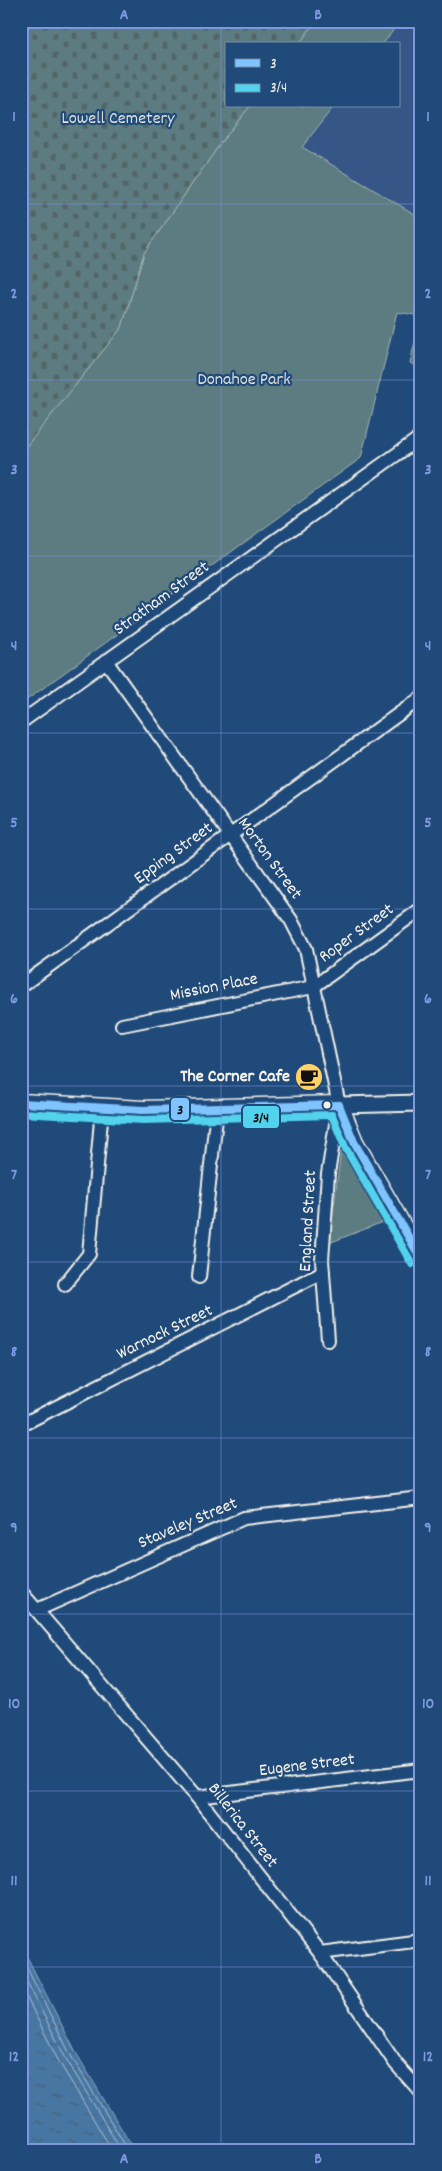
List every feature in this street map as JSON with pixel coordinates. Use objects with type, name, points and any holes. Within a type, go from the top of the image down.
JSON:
[{"type":"main road","points":[[21,1103],[102,1109],[217,1109],[339,1105],[354,1142],[421,1258]]},
{"type":"street","name":"Stratham Street","points":[[21,722],[421,437]]},
{"type":"street","name":"Morton Street","points":[[106,661],[300,933],[306,949],[339,1105]]},
{"type":"street","name":"Epping Street","points":[[21,986],[421,698]]},
{"type":"street","name":"Roper Street","points":[[313,987],[421,909]]},
{"type":"street","name":"Mission Place","points":[[122,1025],[313,987]]},
{"type":"street","points":[[339,1105],[421,1103]]},
{"type":"street","name":"England Street","points":[[328,1340],[323,1272],[328,1174],[339,1105]]},
{"type":"street","points":[[65,1284],[88,1254],[102,1109]]},
{"type":"street","points":[[199,1277],[217,1109]]},
{"type":"street","name":"Warnock Street","points":[[21,1425],[323,1272]]},
{"type":"street","name":"Staveley Street","points":[[37,1610],[244,1518],[421,1498]]},
{"type":"street","name":"Billerica Street","points":[[21,1592],[197,1797],[320,1953],[396,2064],[421,2092]]},
{"type":"street","name":"Eugene Street","points":[[197,1797],[421,1770]]},
{"type":"street","points":[[320,1953],[421,1940]]},
{"type":"shaded area","points":[[400,21],[421,21],[421,218],[302,147],[332,108],[400,108],[400,42],[384,42]]},
{"type":"green space","name":"Lowell Cemetery","points":[[21,21],[316,21],[300,42],[225,42],[225,108],[248,108],[222,141],[144,253],[122,327],[21,453]]},
{"type":"green space","points":[[316,21],[400,21],[384,42],[300,42]]},
{"type":"green space","name":"Donahoe Park","points":[[248,108],[332,108],[302,147],[421,218],[421,316],[397,312],[361,458],[21,704],[21,453],[122,327],[144,253],[222,141]]},
{"type":"green space","points":[[421,316],[421,369],[410,363]]},
{"type":"green space","points":[[341,1151],[383,1222],[329,1243]]},
{"type":"water","points":[[21,1945],[75,2051],[134,2150],[21,2150]]},
{"type":"waterway","points":[[415,2150],[421,2135]]},
{"type":"transit line","name":"3","points":[[21,1103],[143,1110],[339,1105]]},
{"type":"transit line","name":"3","points":[[339,1105],[354,1142],[421,1259]]},
{"type":"transit line","name":"3/4","points":[[21,1113],[143,1120],[332,1115],[345,1147],[412,1264]]},
{"type":"place","name":"The Corner Cafe","points":[[309,1077]]}]
